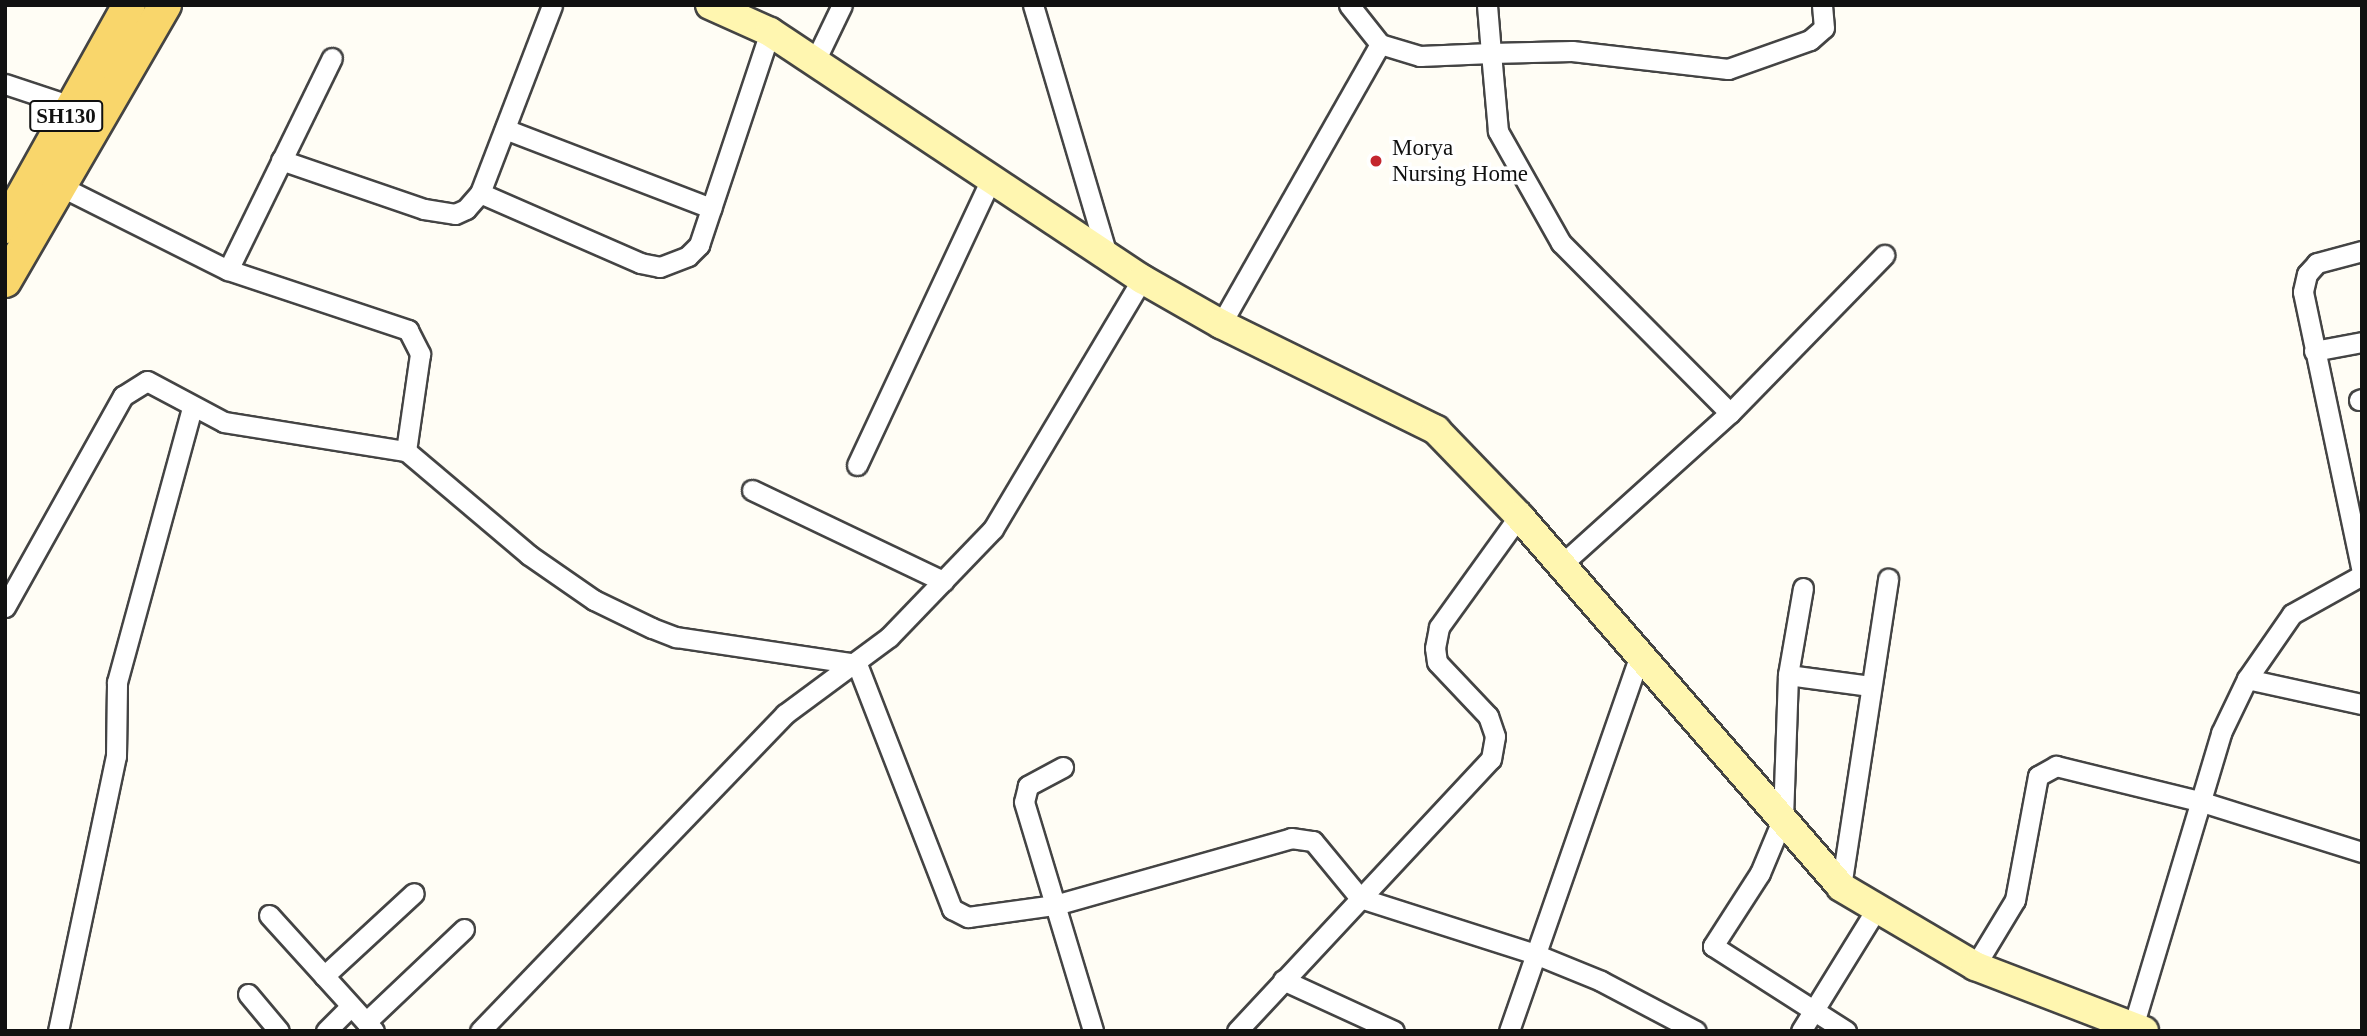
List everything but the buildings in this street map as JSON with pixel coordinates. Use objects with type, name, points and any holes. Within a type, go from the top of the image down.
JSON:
[{"type":"main road","name":"SH130","points":[[5,227],[86,110],[129,5]]},
{"type":"main road","points":[[5,281],[60,186],[86,110],[165,5]]},
{"type":"main road","points":[[710,5],[771,32],[1106,252],[1142,279],[1221,324],[1436,430],[1519,516],[1639,658],[1783,818],[1841,887],[1875,911],[1975,966],[2139,1029]]},
{"type":"street","points":[[281,160],[444,213],[467,209],[480,193],[552,5]]},
{"type":"street","points":[[815,61],[842,5]]},
{"type":"street","points":[[1033,5],[1106,252]]},
{"type":"street","points":[[1487,5],[1498,131],[1561,243],[1730,413]]},
{"type":"street","points":[[1352,7],[1380,44],[1420,57],[1572,51],[1728,69],[1810,40],[1824,28],[1822,5]]},
{"type":"street","points":[[480,193],[640,263],[672,269],[699,245],[771,32]]},
{"type":"street","points":[[1221,324],[1380,44]]},
{"type":"street","points":[[228,270],[332,58]]},
{"type":"street","points":[[5,85],[86,110]]},
{"type":"street","points":[[505,129],[711,208]]},
{"type":"street","points":[[857,465],[992,177]]},
{"type":"street","points":[[60,186],[228,270],[408,330],[421,354],[406,452]]},
{"type":"street","points":[[2139,1029],[2199,801],[2221,733],[2248,679],[2292,614],[2362,574],[2303,292],[2307,274],[2317,262],[2362,251]]},
{"type":"street","points":[[1561,565],[1730,413],[1884,255]]},
{"type":"street","points":[[480,1031],[785,714],[826,681],[857,664],[943,581],[993,528],[1142,279]]},
{"type":"street","points":[[2314,351],[2362,342]]},
{"type":"street","points":[[5,607],[123,396],[148,381],[224,422],[406,452],[529,555],[624,617],[676,637],[857,664]]},
{"type":"street","points":[[58,1031],[116,756],[117,682],[192,407]]},
{"type":"street","points":[[752,489],[943,581]]},
{"type":"street","points":[[1237,1031],[1491,759],[1495,736],[1488,716],[1437,662],[1435,648],[1439,627],[1519,516]]},
{"type":"street","points":[[1841,887],[1888,579]]},
{"type":"street","points":[[1803,588],[1788,675],[1783,818],[1760,873],[1713,946],[1846,1031]]},
{"type":"street","points":[[1510,1031],[1639,658]]},
{"type":"street","points":[[857,664],[952,909],[968,917],[1055,905],[1291,838],[1313,841],[1360,898],[1535,954],[1601,981],[1696,1031]]},
{"type":"street","points":[[1788,675],[1870,686]]},
{"type":"street","points":[[2248,679],[2362,704]]},
{"type":"street","points":[[1975,966],[2015,900],[2038,776],[2056,766],[2199,801],[2362,852]]},
{"type":"street","points":[[1063,767],[1028,786],[1024,802],[1093,1031]]},
{"type":"street","points":[[324,976],[414,892]]},
{"type":"street","points":[[1801,1031],[1875,911]]},
{"type":"street","points":[[269,915],[370,1027],[464,929]]},
{"type":"street","points":[[1283,980],[1394,1031]]},
{"type":"street","points":[[248,994],[278,1031]]},
{"type":"street","points":[[326,1031],[351,1006]]},
{"type":"place","name":"Morya Nursing Home","points":[[1376,161]]}]
